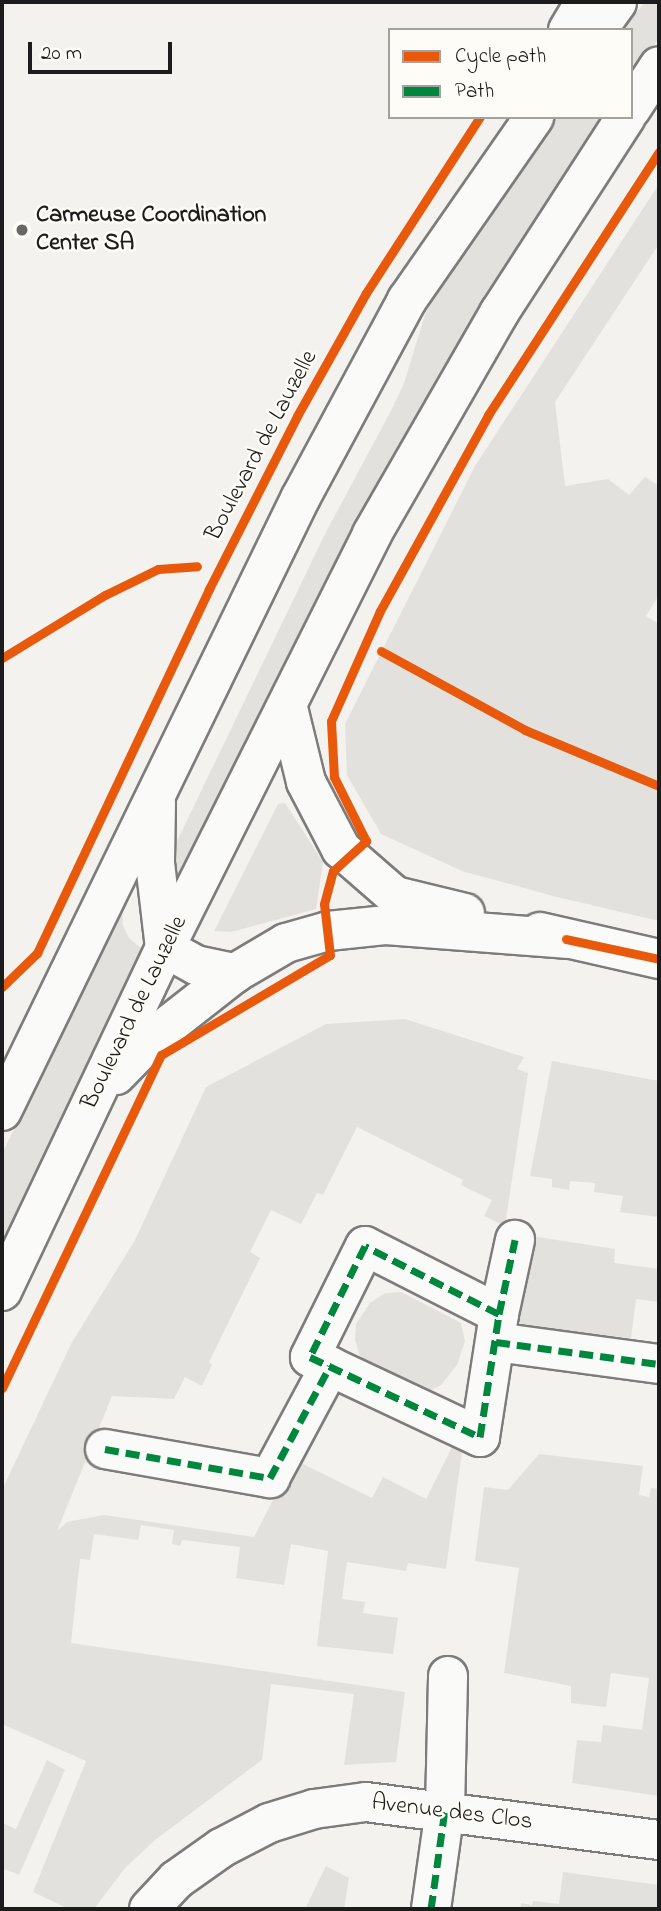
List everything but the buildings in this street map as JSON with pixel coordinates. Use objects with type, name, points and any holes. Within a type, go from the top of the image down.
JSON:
[{"type":"street","points":[[569,28],[585,2]]},
{"type":"street","points":[[598,28],[617,2]]},
{"type":"street","points":[[633,106],[659,66]]},
{"type":"street","points":[[488,180],[513,119]]},
{"type":"street","points":[[2,1111],[301,497],[407,300],[533,119]]},
{"type":"street","name":"Boulevard de Lauzelle","points":[[2,1291],[165,948],[288,708],[372,534],[492,324],[625,119]]},
{"type":"street","points":[[288,708],[306,782],[341,849],[395,896],[566,939],[659,959]]},
{"type":"street","points":[[157,791],[155,863],[158,908],[165,948],[196,965],[235,973]]},
{"type":"street","points":[[96,1097],[152,1038],[235,973],[286,943],[339,930],[385,925],[566,939]]},
{"type":"street","points":[[515,1240],[497,1328],[480,1437],[310,1357],[365,1246],[497,1328],[659,1364]]},
{"type":"street","points":[[105,1449],[270,1478],[330,1366]]},
{"type":"street","points":[[431,1909],[444,1810],[448,1676]]},
{"type":"street","name":"Avenue des Clos","points":[[149,1909],[176,1880],[221,1848],[269,1824],[314,1809],[366,1802],[659,1840]]},
{"type":"shaded area","points":[[645,2],[659,2],[659,38],[633,77],[633,28],[624,28]]},
{"type":"shaded area","points":[[553,119],[606,119],[173,902],[164,868],[325,534],[393,407],[404,383],[425,315],[438,290]]},
{"type":"shaded area","points":[[659,184],[659,244],[555,402],[565,486],[608,479],[629,495],[645,477],[659,486],[659,595],[646,616],[659,624],[659,921],[462,871],[381,834],[347,775],[345,724],[475,466]]},
{"type":"shaded area","points":[[285,803],[323,862],[316,909],[231,932],[214,931],[278,804]]},
{"type":"shaded area","points":[[122,905],[123,926],[129,938],[142,949],[143,956],[2,1249],[2,1154]]},
{"type":"shaded area","points":[[405,1019],[524,1057],[517,1069],[528,1073],[505,1226],[484,1216],[492,1200],[461,1185],[463,1180],[357,1127],[323,1195],[317,1193],[301,1224],[271,1210],[250,1252],[260,1258],[209,1362],[212,1365],[202,1386],[185,1377],[174,1399],[112,1396],[57,1531],[67,1522],[104,1515],[254,1537],[328,1394],[335,1398],[303,1464],[372,1498],[383,1477],[426,1499],[454,1443],[463,1444],[446,1569],[408,1563],[406,1571],[347,1562],[342,1599],[365,1602],[363,1613],[398,1618],[393,1654],[317,1646],[328,1551],[291,1544],[284,1585],[236,1578],[240,1547],[182,1540],[180,1546],[172,1544],[174,1530],[141,1525],[138,1540],[94,1534],[90,1560],[80,1559],[71,1643],[405,1692],[396,1762],[344,1765],[354,1694],[271,1684],[262,1760],[155,1840],[125,1868],[94,1909],[69,1909],[33,1892],[86,1761],[2,1724],[2,1490],[71,1344],[135,1240],[206,1087],[326,1024]]},
{"type":"shaded area","points":[[552,1061],[659,1081],[659,1217],[620,1212],[623,1196],[594,1192],[595,1183],[570,1181],[569,1190],[552,1187],[552,1179],[530,1176]]},
{"type":"shaded area","points":[[525,1235],[615,1249],[614,1263],[659,1269],[659,1302],[636,1299],[631,1338],[521,1326],[517,1316]]},
{"type":"shaded area","points":[[401,1292],[461,1323],[465,1341],[457,1365],[441,1385],[425,1393],[367,1363],[359,1354],[355,1339],[356,1324],[370,1303],[385,1293]]},
{"type":"shaded area","points":[[539,1454],[643,1466],[639,1495],[649,1497],[651,1488],[659,1489],[659,1796],[572,1783],[577,1740],[601,1742],[603,1725],[642,1730],[649,1678],[611,1673],[606,1707],[571,1703],[571,1686],[504,1673],[519,1568],[475,1561],[484,1487],[508,1490]]},
{"type":"shaded area","points":[[47,1760],[65,1770],[19,1875],[5,1869],[2,1876],[2,1823],[16,1829]]},
{"type":"shaded area","points":[[326,1866],[349,1878],[344,1909],[305,1909]]},
{"type":"shaded area","points":[[563,1872],[659,1885],[659,1909],[520,1909],[521,1903],[532,1905],[533,1901],[559,1904]]},
{"type":"marked path","points":[[499,1314],[365,1246],[310,1357],[480,1437],[499,1314],[515,1240]]},
{"type":"marked path","points":[[496,1342],[659,1364]]},
{"type":"marked path","points":[[105,1449],[270,1478],[330,1366]]},
{"type":"marked path","points":[[431,1909],[445,1810]]},
{"type":"cycle path","points":[[2,987],[37,953],[209,589],[297,416],[366,293],[479,119]]},
{"type":"cycle path","points":[[2,1388],[161,1055],[330,955],[324,904],[333,871],[366,841],[334,777],[331,721],[380,611],[488,415],[659,152]]},
{"type":"cycle path","points":[[2,658],[105,595],[158,569],[197,566]]},
{"type":"cycle path","points":[[381,651],[525,730],[659,786]]},
{"type":"cycle path","points":[[566,939],[659,959]]},
{"type":"place","name":"Carmeuse Coordination Center SA","points":[[22,230]]}]
